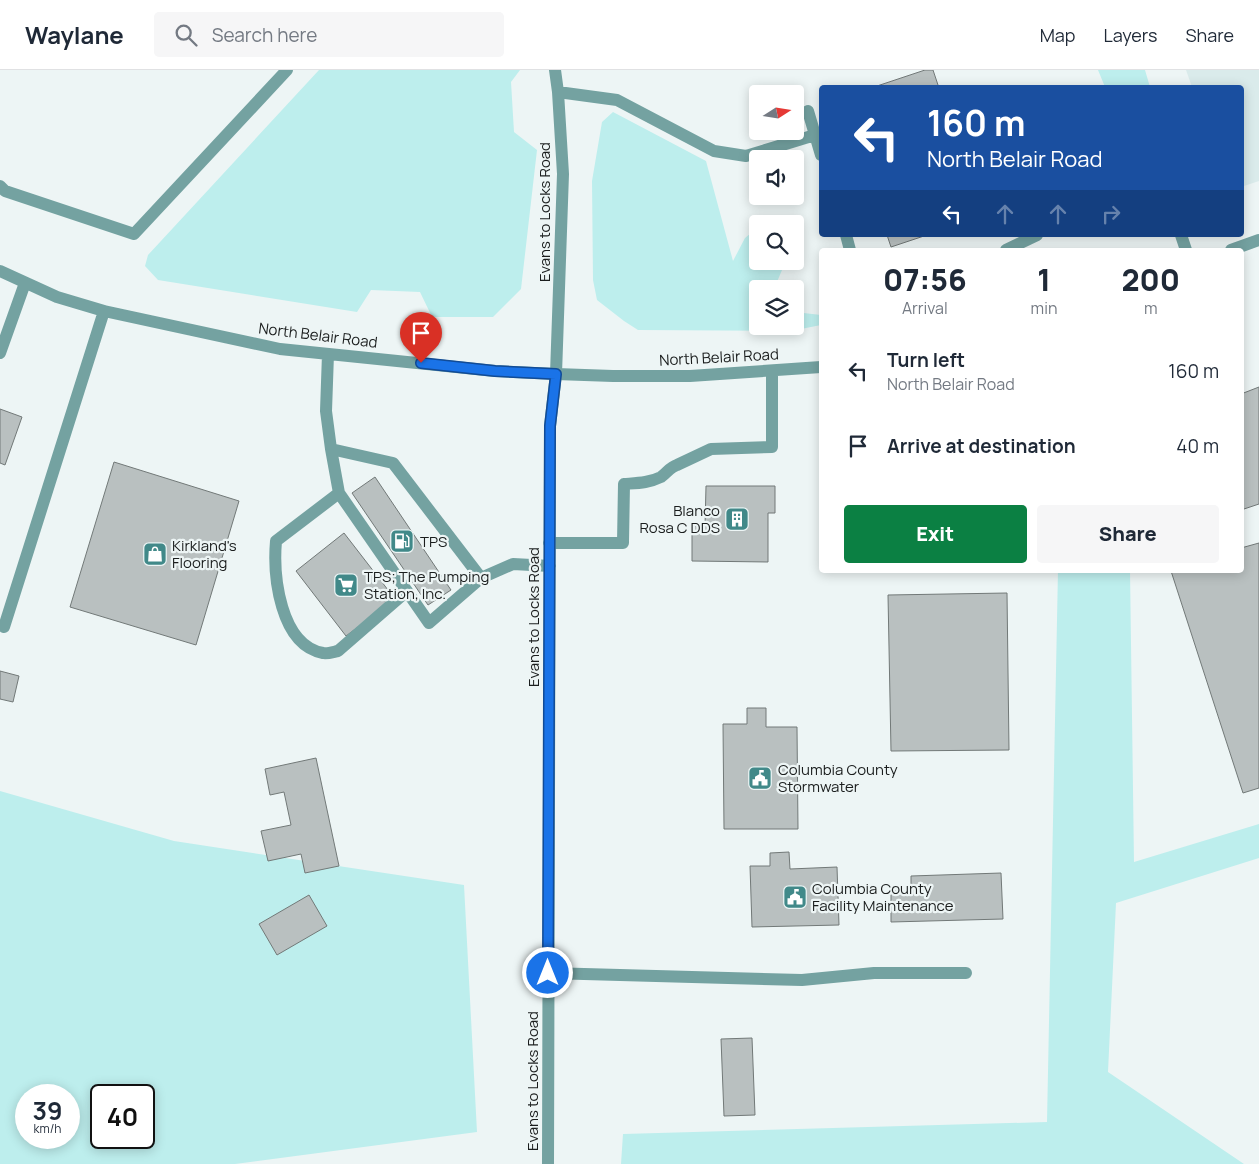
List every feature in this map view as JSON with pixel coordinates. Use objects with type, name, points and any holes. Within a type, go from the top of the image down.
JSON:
[{"type":"street","points":[[0,186],[5,190],[134,234],[287,70]]},
{"type":"street","name":"Evans to Locks Road","points":[[548,1164],[550,426],[556,374],[563,174],[555,70]]},
{"type":"street","points":[[558,92],[618,100],[714,150],[746,156],[815,135]]},
{"type":"street","points":[[808,111],[819,148]]},
{"type":"street","points":[[1010,248],[1033,237]]},
{"type":"street","points":[[1237,248],[1259,240]]},
{"type":"street","name":"North Belair Road","points":[[0,271],[56,296],[104,311],[280,349],[495,371],[613,376],[690,376],[819,367]]},
{"type":"street","points":[[0,353],[25,282]]},
{"type":"street","points":[[4,627],[104,311]]},
{"type":"street","points":[[328,354],[326,411],[330,449],[339,493],[429,622],[481,578],[513,564],[550,566]]},
{"type":"street","points":[[550,543],[623,543],[624,484],[651,482],[663,476],[674,466],[711,449],[772,447],[772,371]]},
{"type":"street","points":[[330,449],[393,462],[481,578]]},
{"type":"street","points":[[339,493],[276,542],[276,583],[283,612],[296,635],[307,647],[324,654],[338,651],[407,591]]},
{"type":"street","points":[[548,973],[802,980],[874,972],[966,973]]},
{"type":"shaded area","points":[[319,70],[520,70],[511,82],[514,132],[537,150],[521,289],[493,317],[432,317],[420,292],[371,290],[357,312],[158,280],[145,266],[148,255]]},
{"type":"shaded area","points":[[1098,70],[1145,70],[1149,85],[1104,85]]},
{"type":"shaded area","points":[[1186,70],[1259,70],[1259,181],[1244,186],[1244,85],[1191,85]]},
{"type":"shaded area","points":[[613,112],[706,161],[733,261],[745,238],[749,235],[749,270],[782,270],[778,280],[749,280],[749,331],[638,330],[597,300],[593,280],[592,181],[602,122]]},
{"type":"shaded area","points":[[804,313],[819,315],[819,325],[804,328]]},
{"type":"shaded area","points":[[1058,573],[1130,573],[1134,862],[1259,824],[1259,858],[1116,903],[1108,1072],[1244,1164],[621,1164],[623,1134],[1047,1122]]},
{"type":"shaded area","points":[[0,791],[174,841],[464,885],[477,1132],[235,1164],[0,1164]]},
{"type":"building","points":[[925,70],[933,70],[938,85],[880,85]]},
{"type":"building","points":[[888,237],[921,237],[891,247]]},
{"type":"building","points":[[1259,387],[1259,504],[1244,509],[1244,393]]},
{"type":"building","points":[[0,409],[22,417],[5,465],[0,463]]},
{"type":"building","name":"Kirkland's Flooring","points":[[114,462],[239,501],[196,645],[70,607]]},
{"type":"building","name":"TPS","points":[[375,477],[451,590],[428,605],[352,493]]},
{"type":"building","name":"Blanco Rosa C DDS","points":[[706,486],[775,486],[775,513],[768,513],[768,562],[692,561],[692,526],[705,526]]},
{"type":"building","name":"TPS; The Pumping Station, Inc.","points":[[344,533],[395,599],[346,636],[296,571]]},
{"type":"building","points":[[1259,543],[1259,788],[1243,793],[1172,573],[1244,573],[1244,547]]},
{"type":"building","points":[[1007,593],[1009,750],[891,751],[888,595]]},
{"type":"building","points":[[0,671],[19,676],[13,702],[0,699]]},
{"type":"building","name":"Columbia County Stormwater","points":[[747,708],[766,708],[766,727],[797,727],[798,829],[724,829],[723,724],[747,724]]},
{"type":"building","points":[[316,758],[339,866],[305,873],[301,854],[268,861],[261,831],[291,825],[284,792],[270,795],[265,769]]},
{"type":"building","name":"Columbia County Facility Maintenance","points":[[789,852],[790,869],[837,867],[839,925],[752,927],[750,866],[770,866],[770,853]]},
{"type":"building","points":[[1001,873],[1003,919],[891,922],[891,891],[911,891],[911,876]]},
{"type":"building","points":[[309,895],[327,926],[277,955],[259,924]]},
{"type":"building","points":[[752,1038],[755,1115],[724,1116],[721,1039]]},
{"type":"place","name":"Blanco Rosa C DDS","points":[[737,519]]},
{"type":"place","name":"TPS","points":[[402,541]]},
{"type":"place","name":"Kirkland's Flooring","points":[[155,554]]},
{"type":"place","name":"TPS; The Pumping Station, Inc.","points":[[346,585]]},
{"type":"place","name":"Columbia County Stormwater","points":[[760,778]]},
{"type":"place","name":"Columbia County Facility Maintenance","points":[[795,897]]},
{"type":"route","points":[[421,363],[495,371],[556,374],[550,426],[548,973]]}]
